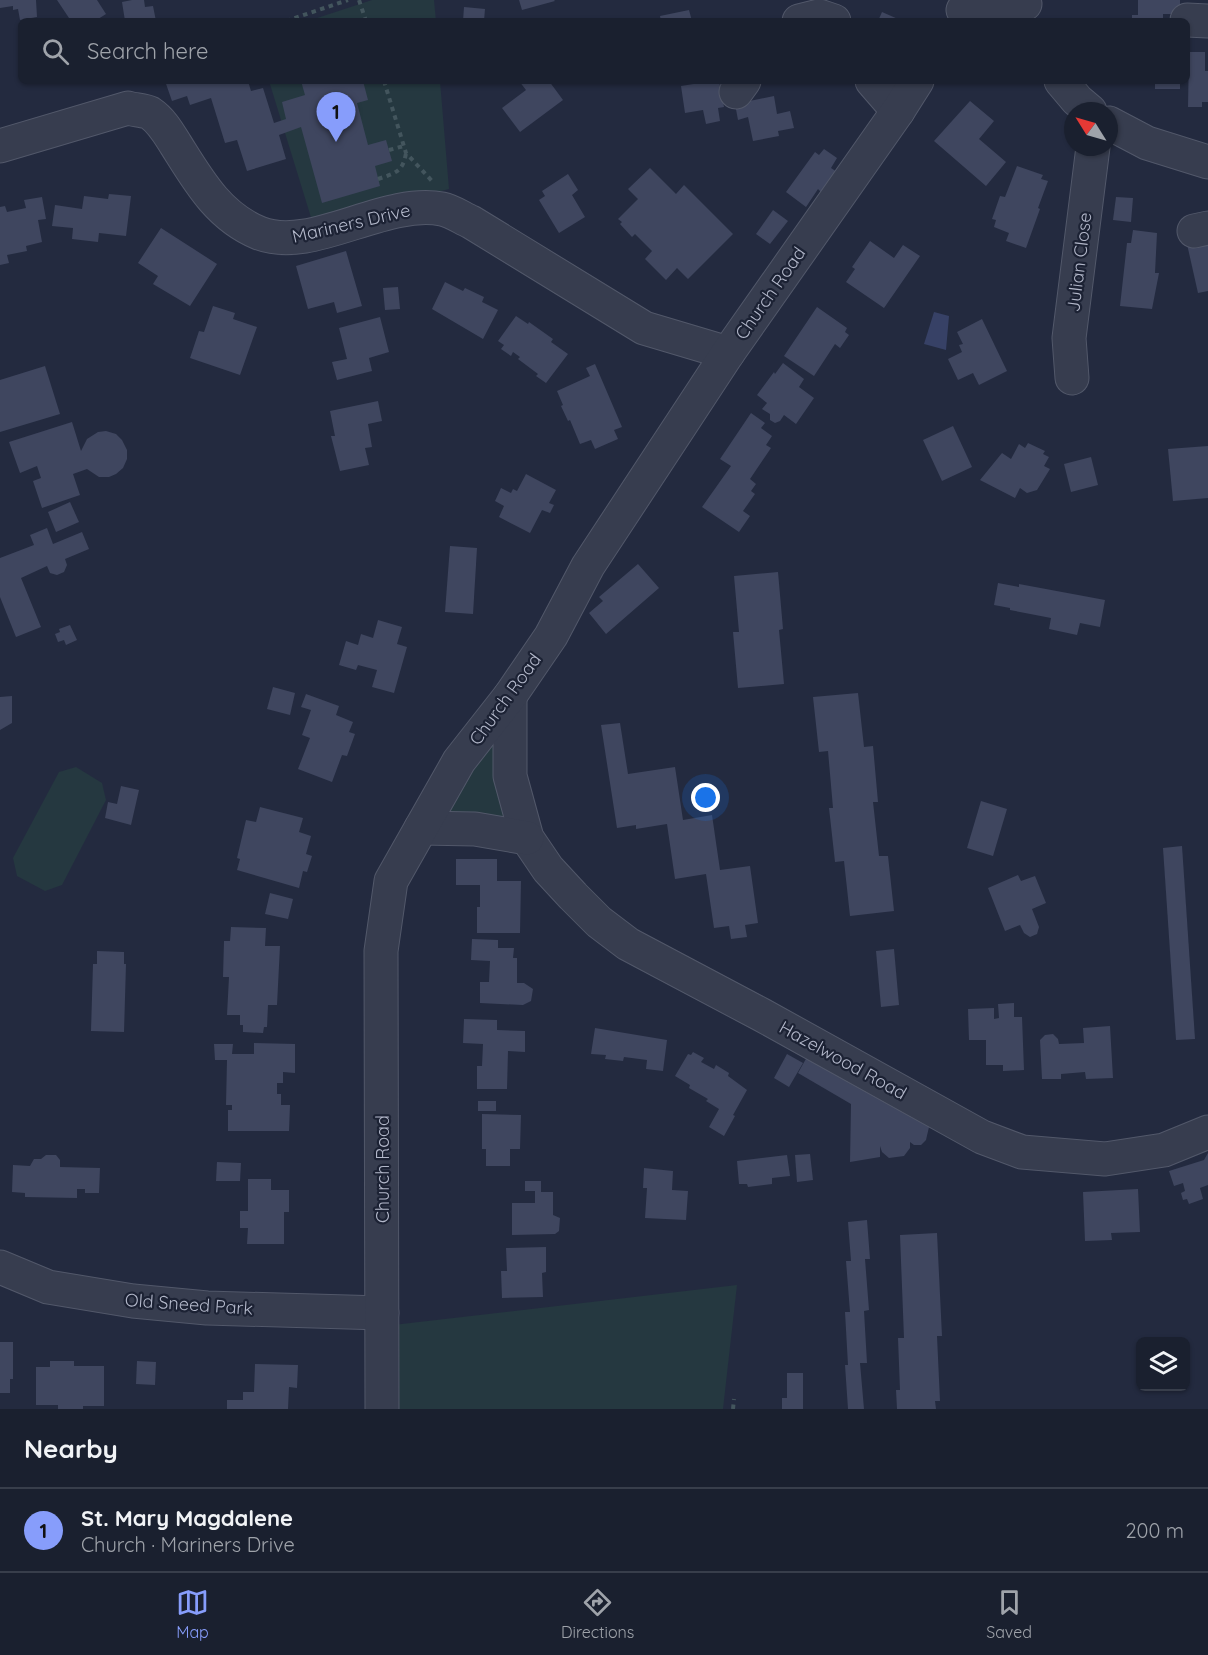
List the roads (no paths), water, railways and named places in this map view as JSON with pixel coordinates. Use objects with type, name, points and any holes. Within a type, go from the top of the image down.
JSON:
[{"type":"street","points":[[962,10],[1027,8]]},
{"type":"street","points":[[1190,20],[1208,21]]},
{"type":"street","points":[[875,84],[898,111]]},
{"type":"street","name":"Church Road","points":[[382,1409],[381,951],[391,881],[459,761],[510,696],[551,636],[588,566],[728,353],[915,84]]},
{"type":"street","points":[[1064,84],[1079,102]]},
{"type":"street","name":"Mariners Drive","points":[[0,146],[128,108],[149,113],[163,126],[207,194],[220,209],[259,233],[282,239],[300,237],[392,212],[416,208],[448,211],[471,222],[644,328],[728,353]]},
{"type":"street","points":[[1118,128],[1147,143],[1208,162]]},
{"type":"street","name":"Julian Close","points":[[1071,378],[1069,338],[1093,156]]},
{"type":"street","name":"Hazelwood Road","points":[[510,696],[510,776],[527,838],[548,869],[573,896],[599,922],[628,944],[762,1014],[982,1137],[1022,1152],[1105,1159],[1164,1150],[1208,1132]]},
{"type":"street","points":[[421,828],[475,829],[527,838]]},
{"type":"street","name":"Old Sneed Park","points":[[0,1267],[48,1287],[133,1301],[207,1308],[382,1312]]},
{"type":"water","points":[[934,312],[949,316],[946,350],[924,344]]},
{"type":"place","name":"St. Mary Magdalene","points":[[336,142]]}]
